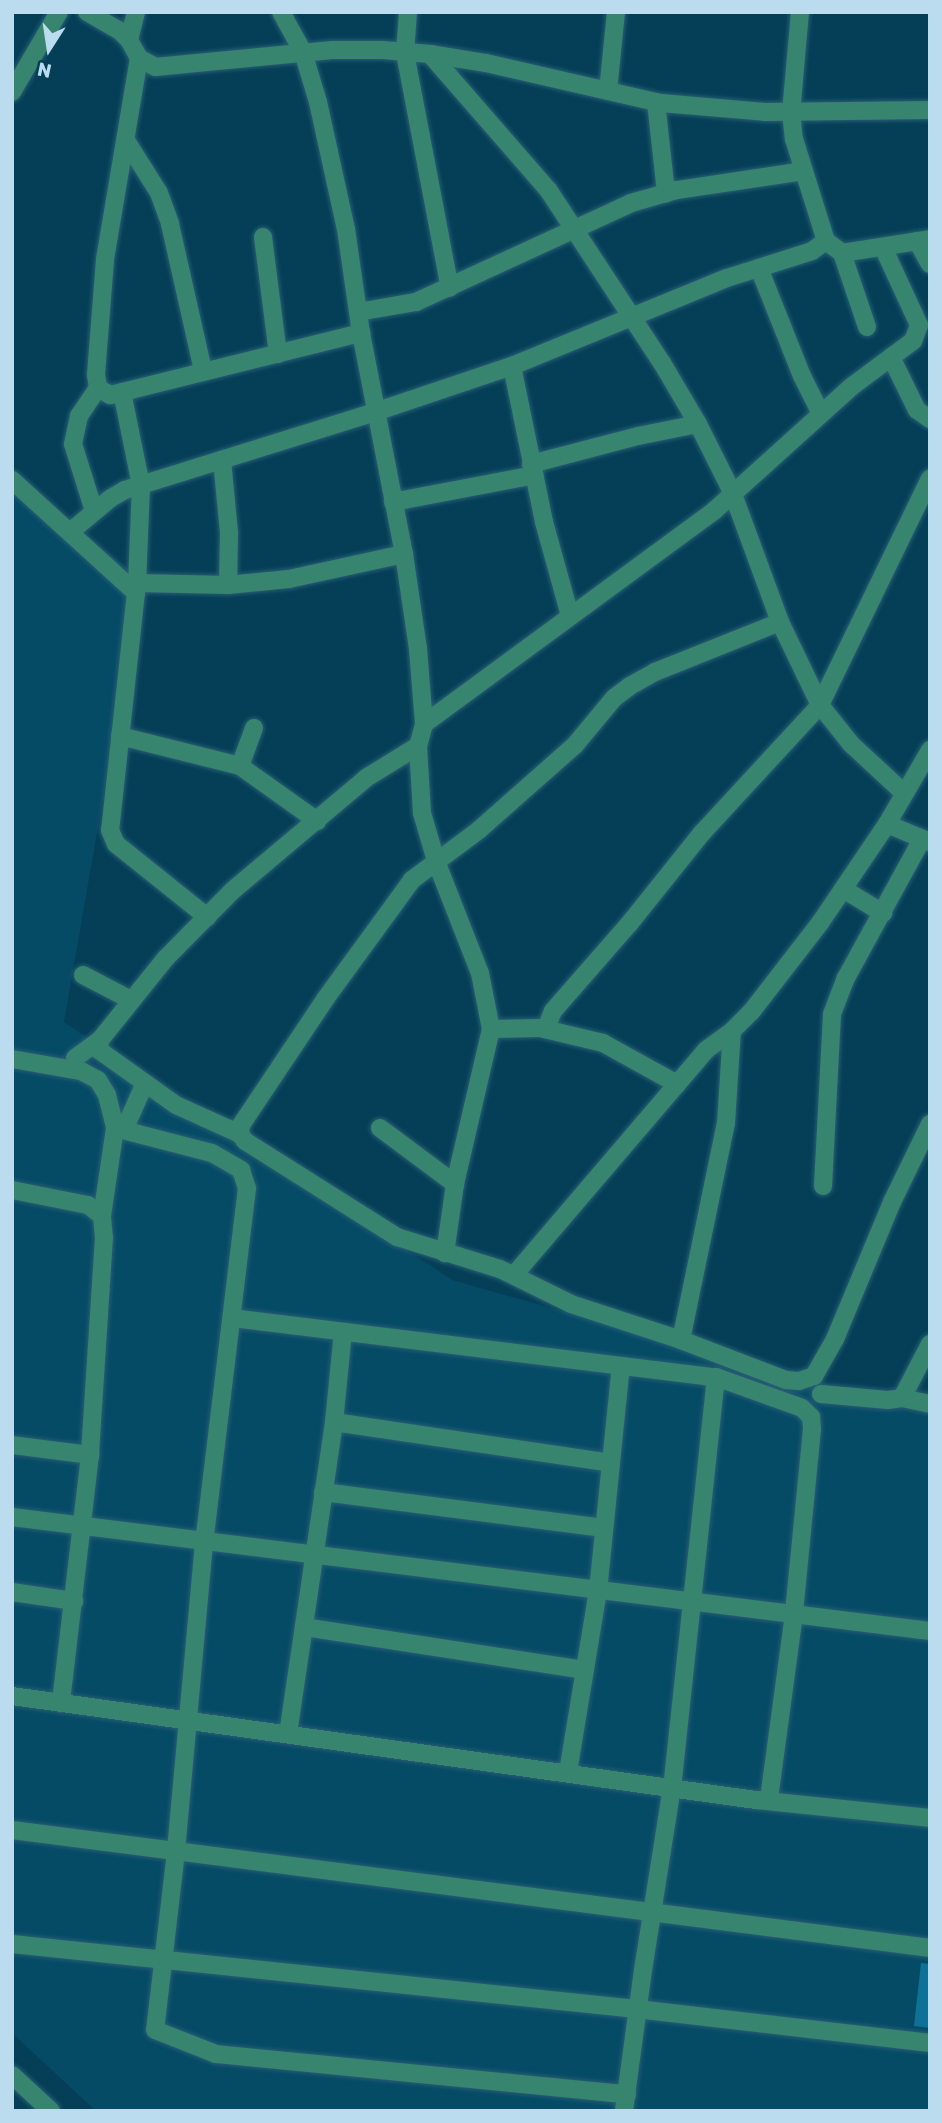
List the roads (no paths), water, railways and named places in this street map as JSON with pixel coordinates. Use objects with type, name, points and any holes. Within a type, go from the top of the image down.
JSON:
[{"type":"street","points":[[12,92],[59,12]]},
{"type":"street","points":[[87,12],[129,40],[139,58],[155,66],[303,52],[383,50],[430,54],[535,73],[656,102],[791,112],[930,110]]},
{"type":"street","points":[[129,40],[136,12]]},
{"type":"street","points":[[281,12],[303,52],[318,102],[346,229],[375,412],[404,554],[418,649],[424,723],[418,746],[422,813],[436,861],[480,973],[491,1029],[454,1184],[445,1253]]},
{"type":"street","points":[[408,12],[405,53],[450,288]]},
{"type":"street","points":[[608,91],[616,12]]},
{"type":"street","points":[[800,12],[791,112],[794,139],[825,241],[842,253],[867,327]]},
{"type":"street","points":[[430,54],[549,191],[631,316],[698,424],[733,494],[780,622],[820,705],[851,744],[904,793]]},
{"type":"street","points":[[94,511],[73,444],[79,416],[98,388],[96,375],[105,260],[127,142],[139,58]]},
{"type":"street","points":[[656,102],[666,193]]},
{"type":"street","points":[[127,142],[150,176],[170,224],[203,371]]},
{"type":"street","points":[[358,312],[416,302],[631,203],[666,193],[804,171]]},
{"type":"street","points":[[263,237],[278,354]]},
{"type":"street","points":[[842,253],[924,240],[930,264]]},
{"type":"street","points":[[70,532],[111,498],[141,485],[512,366],[631,316],[812,251],[825,241]]},
{"type":"street","points":[[424,723],[733,494],[821,414],[914,341],[919,325],[883,247]]},
{"type":"street","points":[[759,268],[802,376],[821,414]]},
{"type":"street","points":[[98,388],[110,395],[361,333]]},
{"type":"street","points":[[891,357],[917,410],[930,419]]},
{"type":"street","points":[[512,366],[533,470],[570,616]]},
{"type":"street","points":[[122,392],[141,485],[137,588],[111,838],[206,917]]},
{"type":"street","points":[[393,502],[533,470],[638,436],[698,424]]},
{"type":"street","points":[[222,460],[229,533],[228,584]]},
{"type":"street","points":[[546,1029],[553,1011],[604,954],[702,833],[789,734],[820,705],[930,478]]},
{"type":"street","points":[[12,480],[137,588],[289,579],[404,554]]},
{"type":"street","points":[[230,1161],[243,1137],[241,1125],[326,998],[412,880],[479,830],[575,745],[614,698],[630,686],[655,672],[780,622]]},
{"type":"street","points":[[240,766],[254,729]]},
{"type":"street","points":[[120,736],[240,766],[317,821]]},
{"type":"street","points":[[75,1058],[100,1040],[166,958],[232,891],[366,778],[418,746]]},
{"type":"street","points":[[514,1275],[706,1050],[732,1031],[820,923],[887,824],[930,750]]},
{"type":"street","points":[[823,1186],[832,1014],[846,978],[926,840],[887,824]]},
{"type":"street","points":[[843,889],[883,914]]},
{"type":"street","points":[[83,975],[131,1000]]},
{"type":"street","points":[[491,1029],[546,1029],[603,1043],[677,1084]]},
{"type":"street","points":[[681,1340],[726,1123],[732,1031]]},
{"type":"street","points":[[100,1040],[99,1050],[189,1114],[243,1137],[397,1237],[514,1275],[571,1304],[681,1340],[786,1380],[799,1381],[814,1376],[835,1339],[892,1202],[930,1124]]},
{"type":"street","points":[[12,1059],[81,1071],[98,1080],[120,1129]]},
{"type":"street","points":[[61,1703],[90,1455],[104,1237],[102,1216],[120,1129],[145,1083]]},
{"type":"street","points":[[380,1128],[454,1184]]},
{"type":"street","points":[[120,1129],[212,1153],[230,1161],[241,1170],[247,1188],[204,1542],[176,1853],[155,2030],[216,2054],[625,2102],[672,1787],[716,1377]]},
{"type":"street","points":[[12,1190],[88,1205],[102,1216]]},
{"type":"street","points":[[232,1318],[716,1377],[802,1408],[811,1417],[813,1429],[794,1614],[769,1800]]},
{"type":"street","points":[[288,1734],[334,1422],[343,1332]]},
{"type":"street","points":[[902,1398],[930,1344]]},
{"type":"street","points":[[568,1772],[598,1591],[621,1366]]},
{"type":"street","points":[[821,1394],[888,1401],[902,1398],[930,1404]]},
{"type":"street","points":[[334,1422],[611,1462]]},
{"type":"street","points":[[12,1445],[90,1455]]},
{"type":"street","points":[[323,1492],[604,1528]]},
{"type":"street","points":[[12,1517],[83,1528],[930,1631]]},
{"type":"street","points":[[12,1592],[74,1601]]},
{"type":"street","points":[[304,1627],[585,1670]]},
{"type":"street","points":[[12,1696],[769,1800],[930,1818]]},
{"type":"street","points":[[12,1830],[930,1948]]},
{"type":"street","points":[[12,1944],[638,2009],[930,2043]]},
{"type":"street","points":[[12,2075],[51,2111]]}]
